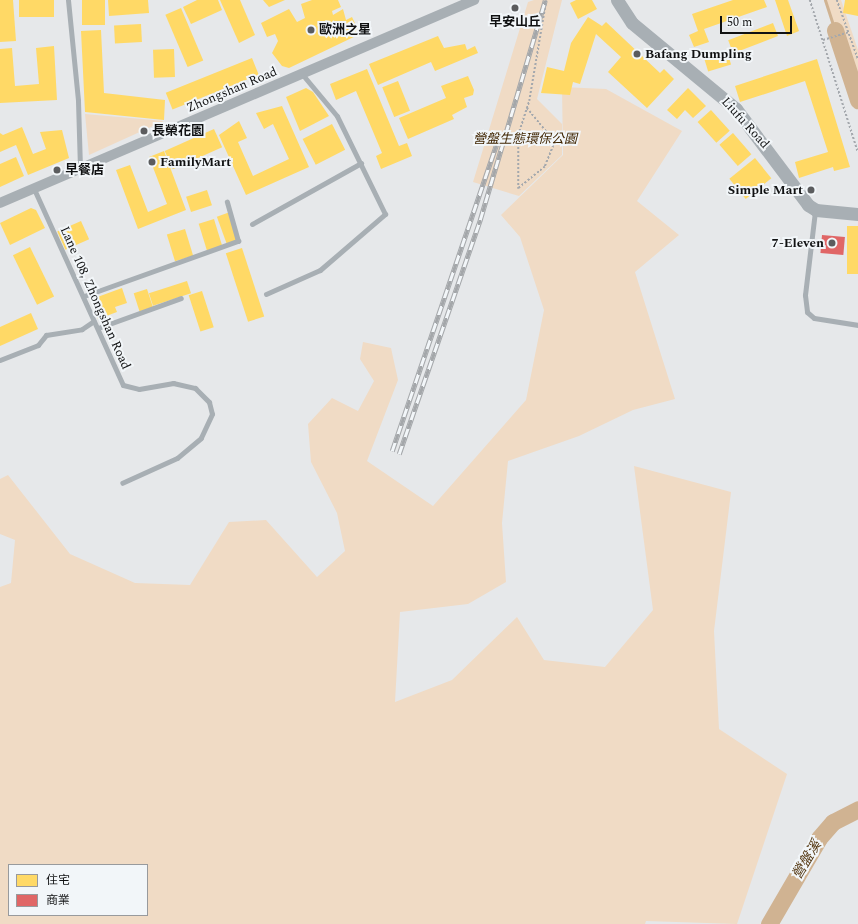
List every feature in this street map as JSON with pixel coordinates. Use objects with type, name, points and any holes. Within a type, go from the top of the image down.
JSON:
[{"type":"street","name":"Zhongshan Road","points":[[0,203],[302,74],[454,4],[474,0]]},
{"type":"street","name":"Liufu Road","points":[[617,0],[632,23],[736,109],[808,205],[816,210]]},
{"type":"street","points":[[816,210],[858,214]]},
{"type":"lane","points":[[68,0],[78,101],[80,168]]},
{"type":"lane","points":[[266,294],[320,270],[385,214],[337,116],[302,74]]},
{"type":"lane","points":[[252,224],[361,163]]},
{"type":"lane","name":"Lane 108, Zhongshan Road","points":[[34,189],[84,296],[123,385],[139,389],[173,383],[195,388],[204,394],[212,414],[207,432],[177,458],[122,483]]},
{"type":"lane","points":[[84,296],[238,241],[228,202]]},
{"type":"lane","points":[[816,210],[805,295],[807,312],[814,318],[858,325]]},
{"type":"lane","points":[[98,328],[181,298]]},
{"type":"lane","points":[[0,360],[38,345],[46,335],[82,329],[94,321]]},
{"type":"path","points":[[527,108],[555,142],[545,167],[518,189],[518,135],[523,112],[527,108],[546,0]]},
{"type":"path","points":[[810,0],[858,152]]},
{"type":"path","points":[[837,0],[858,59]]},
{"type":"path","points":[[823,40],[848,32]]},
{"type":"green space","name":"營盤生態環保公園","points":[[534,0],[562,0],[537,99],[562,124],[562,155],[519,196],[473,182],[528,2]]},
{"type":"green space","points":[[826,0],[841,0],[858,50],[858,98]]},
{"type":"green space","points":[[562,87],[606,89],[682,131],[637,201],[679,235],[635,272],[675,399],[633,410],[579,436],[508,461],[502,523],[506,582],[468,604],[400,612],[395,702],[452,680],[517,617],[544,660],[605,667],[653,610],[634,466],[731,492],[714,631],[719,729],[787,774],[737,924],[646,921],[645,924],[0,924],[0,587],[11,583],[15,540],[0,534],[0,479],[8,475],[70,554],[135,583],[190,585],[229,522],[266,520],[317,577],[345,551],[337,513],[311,462],[308,424],[332,398],[358,411],[374,381],[360,359],[363,342],[391,348],[398,380],[367,461],[433,506],[526,400],[544,310],[520,237],[501,215],[563,155]]},
{"type":"green space","points":[[85,114],[164,121],[89,155]]},
{"type":"building: 住宅","points":[[0,0],[13,0],[16,41],[0,42]]},
{"type":"building: 住宅","points":[[19,0],[54,0],[54,17],[19,17]]},
{"type":"building: 住宅","points":[[82,0],[105,0],[105,25],[82,25]]},
{"type":"building: 住宅","points":[[108,0],[148,0],[149,13],[109,16]]},
{"type":"building: 住宅","points":[[197,0],[218,0],[222,10],[191,24],[183,7]]},
{"type":"building: 住宅","points":[[220,0],[240,0],[255,35],[239,43]]},
{"type":"building: 住宅","points":[[263,0],[285,0],[269,7]]},
{"type":"building: 住宅","name":"歐洲之星","points":[[312,0],[338,0],[341,7],[332,11],[333,15],[343,9],[346,20],[352,17],[360,34],[289,68],[282,66],[272,53],[278,41],[275,34],[267,37],[261,23],[289,9],[297,22],[305,18],[301,4]]},
{"type":"building: 住宅","points":[[576,0],[592,0],[597,9],[578,19],[570,3]]},
{"type":"building: 住宅","points":[[733,0],[764,0],[767,7],[704,29],[709,42],[694,47],[689,35],[698,31],[692,14]]},
{"type":"building: 住宅","points":[[775,0],[788,0],[799,31],[787,36]]},
{"type":"building: 住宅","points":[[845,0],[858,0],[858,16],[843,13]]},
{"type":"building: 住宅","points":[[181,8],[203,60],[188,67],[165,15]]},
{"type":"building: 住宅","points":[[588,17],[602,26],[606,22],[660,73],[664,69],[674,79],[647,108],[608,72],[621,57],[596,34],[580,84],[573,82],[570,95],[541,93],[547,67],[564,71],[571,43]]},
{"type":"building: 住宅","points":[[773,23],[778,36],[733,53],[728,40]]},
{"type":"building: 住宅","points":[[141,24],[142,42],[115,43],[114,25]]},
{"type":"building: 住宅","points":[[101,30],[104,93],[165,100],[164,120],[85,112],[81,31]]},
{"type":"building: 住宅","points":[[438,36],[444,48],[465,44],[467,50],[475,46],[478,53],[435,71],[431,62],[378,85],[369,64]]},
{"type":"building: 住宅","points":[[54,46],[57,100],[0,103],[0,49],[12,48],[15,86],[39,84],[36,48]]},
{"type":"building: 住宅","points":[[174,49],[175,77],[154,78],[153,50]]},
{"type":"building: 住宅","points":[[727,51],[731,64],[708,71],[704,58]]},
{"type":"building: 住宅","points":[[252,58],[259,75],[173,110],[166,93]]},
{"type":"building: 住宅","points":[[817,59],[850,167],[834,171],[833,167],[799,178],[795,162],[828,152],[805,81],[740,102],[735,86]]},
{"type":"building: 住宅","points":[[367,69],[399,146],[407,143],[412,156],[381,169],[376,156],[382,153],[356,91],[336,100],[330,84]]},
{"type":"building: 住宅","points":[[468,76],[474,90],[473,95],[464,98],[467,107],[452,115],[454,119],[408,139],[399,118],[446,98],[441,86]]},
{"type":"building: 住宅","points":[[398,81],[410,111],[394,117],[382,87]]},
{"type":"building: 住宅","points":[[306,88],[313,92],[329,116],[300,131],[286,97]]},
{"type":"building: 住宅","points":[[688,88],[706,106],[693,118],[685,110],[677,119],[667,110]]},
{"type":"building: 住宅","points":[[282,106],[309,167],[246,195],[219,135],[239,121],[247,138],[238,142],[253,176],[289,159],[273,124],[264,129],[256,113]]},
{"type":"building: 住宅","points":[[711,110],[730,131],[716,143],[698,122]]},
{"type":"building: 住宅","points":[[332,124],[345,150],[316,165],[303,139]]},
{"type":"building: 住宅","points":[[22,127],[33,154],[46,149],[40,132],[62,130],[69,158],[28,175],[16,145],[0,152],[0,133],[3,135]]},
{"type":"building: 住宅","points":[[214,129],[222,147],[173,169],[165,151]]},
{"type":"building: 住宅","points":[[733,133],[751,154],[738,166],[719,145]]},
{"type":"building: 住宅","points":[[164,151],[186,210],[138,229],[116,170],[130,165],[148,212],[167,204],[149,157]]},
{"type":"building: 住宅","points":[[16,157],[24,176],[0,187],[0,164]]},
{"type":"building: 住宅","points":[[755,158],[771,178],[746,199],[729,179]]},
{"type":"building: 住宅","points":[[207,190],[212,205],[191,212],[186,197]]},
{"type":"building: 住宅","points":[[31,208],[36,210],[45,228],[10,245],[0,223]]},
{"type":"building: 住宅","points":[[230,212],[241,242],[228,247],[217,217]]},
{"type":"building: 住宅","points":[[214,219],[223,249],[208,253],[199,224]]},
{"type":"building: 住宅","points":[[81,221],[89,239],[65,250],[57,232]]},
{"type":"building: 住宅","points":[[847,226],[858,226],[858,274],[847,274]]},
{"type":"building: 住宅","points":[[185,229],[193,256],[175,261],[167,235]]},
{"type":"building: 住宅","points":[[30,247],[54,296],[37,305],[13,255]]},
{"type":"building: 住宅","points":[[242,248],[264,316],[248,322],[226,253]]},
{"type":"building: 住宅","points":[[187,281],[191,293],[153,306],[149,293]]},
{"type":"building: 住宅","points":[[122,288],[127,303],[115,307],[117,312],[98,319],[92,299]]},
{"type":"building: 住宅","points":[[147,289],[153,307],[140,311],[134,293]]},
{"type":"building: 住宅","points":[[202,291],[214,327],[200,331],[189,295]]},
{"type":"building: 住宅","points":[[31,313],[38,329],[0,346],[0,327]]},
{"type":"building: 商業","points":[[822,235],[845,237],[843,255],[820,253]]},
{"type":"waterway","name":"營盤溪","points":[[825,0],[835,30]]},
{"type":"waterway","name":"營盤溪","points":[[835,30],[858,100]]},
{"type":"waterway","name":"營盤溪","points":[[769,924],[819,838],[833,822],[858,809]]},
{"type":"railway","points":[[399,454],[480,220],[545,0]]},
{"type":"railway","points":[[392,451],[499,136]]},
{"type":"place","name":"早安山丘","points":[[515,8]]},
{"type":"place","name":"歐洲之星","points":[[311,30]]},
{"type":"place","name":"Bafang Dumpling","points":[[637,54]]},
{"type":"place","name":"長榮花園","points":[[144,131]]},
{"type":"place","name":"FamilyMart","points":[[152,162]]},
{"type":"place","name":"早餐店","points":[[57,170]]},
{"type":"place","name":"Simple Mart","points":[[811,190]]},
{"type":"place","name":"7-Eleven","points":[[832,243]]}]
